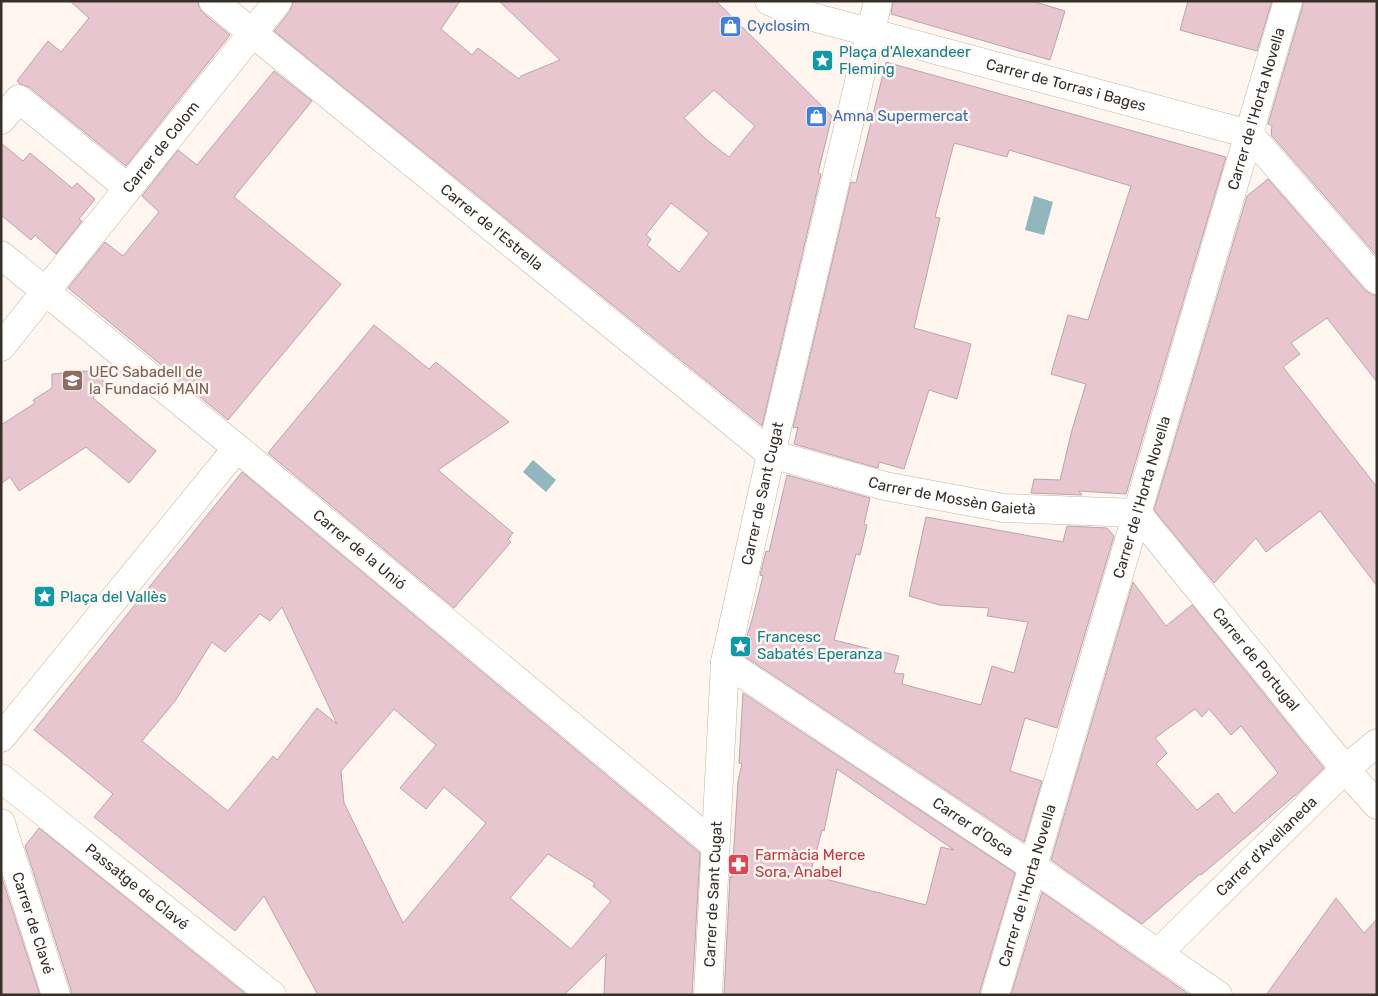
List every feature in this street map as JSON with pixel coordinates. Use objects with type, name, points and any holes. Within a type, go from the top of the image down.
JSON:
[{"type":"street","name":"Carrer de l'Estrella","points":[[214,1],[770,454]]},
{"type":"street","name":"Carrer de Colom","points":[[45,293],[278,1]]},
{"type":"street","name":"Carrer de Torras i Bages","points":[[768,1],[794,12],[1249,134]]},
{"type":"street","name":"Carrer de Sant Cugat","points":[[708,995],[725,662],[770,454],[878,1]]},
{"type":"street","name":"Carrer de l'Horta Novella","points":[[995,995],[1288,1]]},
{"type":"street","points":[[1,120],[19,99],[128,188]]},
{"type":"street","points":[[1249,134],[1377,280]]},
{"type":"street","name":"Carrer de la Unió","points":[[1,255],[45,293],[237,448],[715,845]]},
{"type":"street","points":[[1,347],[45,293]]},
{"type":"street","points":[[1,738],[237,448]]},
{"type":"street","name":"Carrer de Mossèn Gaietà","points":[[770,454],[885,486],[1003,508],[1137,514]]},
{"type":"street","name":"Carrer de Portugal","points":[[1137,514],[1345,769],[1377,805]]},
{"type":"street","name":"Carrer d'Osca","points":[[725,662],[1033,867],[1218,995]]},
{"type":"street","name":"Carrer d'Avellaneda","points":[[1158,953],[1345,769],[1377,743]]},
{"type":"street","name":"Passatge de Clavé","points":[[1,778],[272,995]]},
{"type":"street","name":"Carrer de Clavé","points":[[1,824],[56,995]]},
{"type":"water","points":[[1034,196],[1053,202],[1044,235],[1025,230]]},
{"type":"water","points":[[533,460],[556,480],[546,492],[523,472]]},
{"type":"building","points":[[70,1],[198,1],[203,13],[230,35],[126,166],[29,87],[17,81],[48,41],[61,52],[89,18]]},
{"type":"building","points":[[293,1],[460,1],[441,29],[472,55],[478,48],[519,79],[521,76],[560,60],[499,1],[716,1],[832,116],[818,173],[821,174],[762,426],[274,31],[290,11]],"holes":[[[714,90],[755,126],[729,157],[707,140],[684,118]],[[671,203],[709,233],[679,272],[647,245],[651,239],[646,235]]]},
{"type":"building","points":[[893,1],[1032,1],[1065,11],[1050,60],[891,14]]},
{"type":"building","points":[[1188,1],[1272,1],[1257,51],[1180,30]]},
{"type":"building","points":[[1303,1],[1377,1],[1377,256],[1271,135],[1272,126],[1268,124]]},
{"type":"building","points":[[886,62],[1226,157],[1126,494],[1079,491],[1082,495],[1031,493],[1034,479],[1060,480],[1086,384],[1051,374],[1068,315],[1088,320],[1131,186],[1009,150],[1007,157],[954,143],[935,217],[940,218],[914,328],[971,344],[957,399],[929,390],[904,469],[879,462],[878,468],[794,444],[798,427],[793,428],[851,182],[856,183]]},
{"type":"building","points":[[274,71],[312,101],[234,197],[341,284],[228,420],[68,288],[105,242],[123,256],[159,212],[142,196],[178,150],[197,165]]},
{"type":"building","points":[[1,143],[23,161],[30,153],[72,188],[77,183],[95,199],[79,219],[82,221],[56,254],[35,235],[31,240],[1,215]]},
{"type":"building","points":[[1268,179],[1365,290],[1372,295],[1377,295],[1377,382],[1327,318],[1291,343],[1300,354],[1283,367],[1377,487],[1377,586],[1320,511],[1266,552],[1256,538],[1214,583],[1154,510],[1247,196]]},
{"type":"building","points":[[374,325],[429,369],[436,362],[509,422],[438,470],[513,533],[508,539],[511,542],[454,608],[268,453]]},
{"type":"building","points":[[99,370],[101,379],[106,383],[93,398],[156,451],[129,483],[86,447],[19,491],[10,477],[1,484],[1,425],[35,403],[33,400],[52,388],[52,374]]},
{"type":"building","points":[[242,472],[700,853],[692,995],[604,995],[606,954],[564,995],[318,995],[264,896],[235,931],[94,817],[113,794],[34,730]],"holes":[[[282,607],[337,724],[317,708],[277,760],[273,756],[228,811],[142,741],[175,701],[212,642],[225,652],[260,614],[270,621]],[[394,709],[436,745],[400,788],[426,809],[444,787],[486,823],[403,923],[344,803],[341,771]],[[548,854],[595,883],[593,886],[611,901],[571,949],[510,898]]]},
{"type":"building","points":[[787,475],[870,498],[864,524],[867,525],[860,555],[856,554],[834,640],[899,656],[894,673],[904,674],[902,684],[981,705],[992,666],[1014,673],[1028,622],[987,616],[989,608],[939,605],[909,596],[926,517],[1063,542],[1067,526],[1107,528],[1114,536],[1057,728],[1025,718],[1010,771],[1042,781],[1024,842],[744,656],[746,639],[763,576],[760,575],[766,551],[769,552]]},
{"type":"building","points":[[1133,582],[1166,626],[1192,605],[1324,768],[1298,793],[1142,924],[1051,860]],"holes":[[[1195,709],[1202,717],[1209,709],[1231,735],[1241,726],[1278,773],[1234,814],[1218,793],[1197,810],[1156,764],[1167,753],[1155,738]]]},
{"type":"building","points":[[743,693],[1015,873],[980,995],[724,995],[730,876],[732,878],[738,781],[742,764],[739,763]],"holes":[[[837,769],[954,850],[941,847],[926,905],[810,875],[822,830],[824,831]]]},
{"type":"building","points":[[39,828],[247,995],[71,995],[25,846]]},
{"type":"building","points":[[1,875],[40,995],[1,995]]},
{"type":"building","points":[[1042,892],[1190,995],[1011,995]]},
{"type":"building","points":[[1336,898],[1364,933],[1377,919],[1377,995],[1266,995]]},
{"type":"place","name":"Cyclosim","points":[[731,26]]},
{"type":"place","name":"Plaça d'Alexandeer Fleming","points":[[823,61]]},
{"type":"place","name":"Amna Supermercat","points":[[817,116]]},
{"type":"place","name":"UEC Sabadell de la Fundació MAIN","points":[[73,381]]},
{"type":"place","name":"Plaça del Vallès","points":[[44,597]]},
{"type":"place","name":"Francesc Sabatés Eperanza","points":[[741,646]]},
{"type":"place","name":"Farmàcia Merce Sora, Anabel","points":[[739,864]]}]
